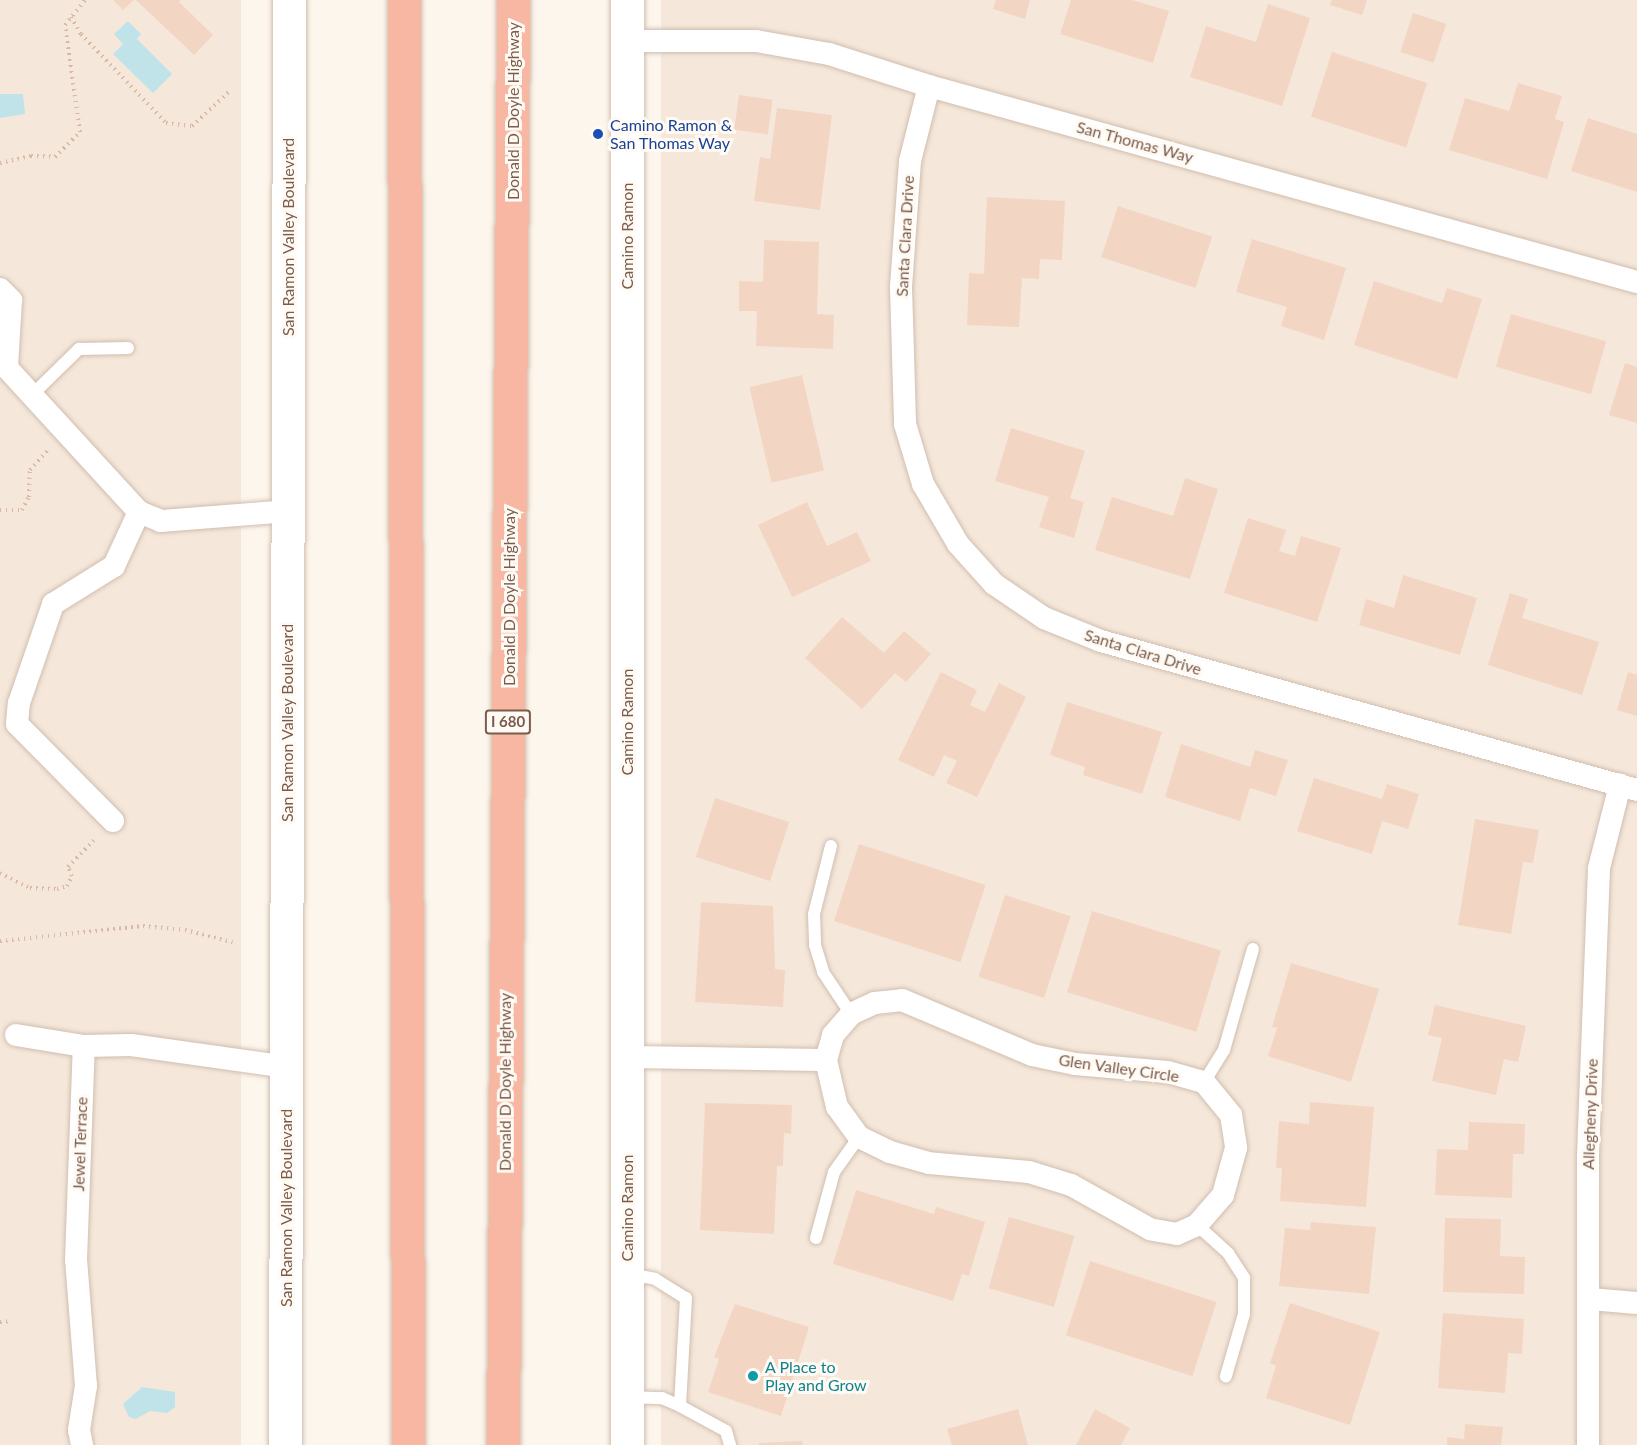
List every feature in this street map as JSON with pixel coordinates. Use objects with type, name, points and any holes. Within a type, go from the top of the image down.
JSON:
[{"type":"highway","points":[[404,0],[408,1445]]},
{"type":"highway","name":"Donald D Doyle Highway","points":[[503,1445],[513,0]]},
{"type":"street","name":"San Ramon Valley Boulevard","points":[[285,1445],[289,0]]},
{"type":"street","name":"Camino Ramon","points":[[627,0],[627,1445]]},
{"type":"street","name":"San Thomas Way","points":[[627,41],[756,41],[829,54],[929,86],[1637,282]]},
{"type":"street","name":"Santa Clara Drive","points":[[929,86],[910,161],[902,264],[905,424],[923,484],[958,544],[994,584],[1044,618],[1101,641],[1628,787]]},
{"type":"street","points":[[0,289],[11,300],[7,368],[139,512],[161,521],[288,511]]},
{"type":"street","points":[[113,821],[17,724],[18,703],[53,604],[114,566],[139,512]]},
{"type":"street","name":"Allegheny Drive","points":[[1588,1445],[1590,1299],[1588,1155],[1599,868],[1628,787]]},
{"type":"street","name":"Glen Valley Circle","points":[[826,1060],[833,1035],[851,1014],[874,1003],[902,1000],[1032,1055],[1075,1064],[1168,1072],[1204,1082]]},
{"type":"street","points":[[16,1035],[84,1046],[131,1045],[287,1067]]},
{"type":"street","name":"Jewel Terrace","points":[[82,1445],[79,1430],[86,1386],[76,1260],[84,1046]]},
{"type":"street","points":[[627,1057],[826,1060],[837,1107],[859,1137],[890,1152],[929,1163],[1029,1172],[1071,1185],[1150,1229],[1177,1234],[1197,1225],[1222,1195],[1236,1148],[1231,1115],[1204,1082]]},
{"type":"street","points":[[1590,1299],[1637,1303]]},
{"type":"lane","points":[[32,395],[78,350],[128,348]]},
{"type":"lane","points":[[831,846],[814,914],[815,945],[823,972],[851,1014]]},
{"type":"lane","points":[[1204,1082],[1224,1050],[1253,949]]},
{"type":"lane","points":[[816,1238],[834,1172],[859,1137]]},
{"type":"lane","points":[[1197,1225],[1228,1253],[1244,1278],[1244,1314],[1226,1376]]},
{"type":"lane","points":[[627,1274],[655,1279],[686,1298],[680,1406]]},
{"type":"lane","points":[[627,1397],[662,1398],[680,1406],[726,1431],[730,1445]]},
{"type":"path","points":[[0,163],[31,156],[55,157],[80,132],[65,25],[85,0]]},
{"type":"path","points":[[71,16],[81,34],[166,123],[192,126],[231,90]]},
{"type":"path","points":[[0,510],[22,510],[29,497],[30,470],[66,432]]},
{"type":"path","points":[[0,873],[30,888],[42,891],[67,886],[72,876],[68,867],[113,821]]},
{"type":"path","points":[[0,941],[143,926],[185,930],[232,942]]},
{"type":"path","points":[[0,1322],[11,1321]]},
{"type":"shaded area","points":[[0,0],[241,0],[241,1445],[0,1445]]},
{"type":"shaded area","points":[[661,0],[1637,0],[1637,1445],[661,1445]]},
{"type":"water","points":[[128,21],[141,34],[137,39],[172,74],[153,93],[113,54],[123,44],[114,34]]},
{"type":"water","points":[[0,94],[23,94],[25,114],[0,118]]},
{"type":"water","points":[[142,1387],[175,1392],[175,1407],[167,1413],[150,1411],[136,1419],[129,1417],[123,1404]]},
{"type":"building","points":[[113,0],[134,0],[123,10]]},
{"type":"building","points":[[136,0],[181,0],[179,2],[213,35],[194,55]]},
{"type":"building","points":[[996,0],[1030,0],[1025,19],[993,9]]},
{"type":"building","points":[[1071,0],[1132,0],[1169,11],[1153,63],[1060,34]]},
{"type":"building","points":[[1332,0],[1367,0],[1362,15],[1330,5]]},
{"type":"building","points":[[1268,4],[1310,18],[1282,106],[1190,77],[1206,26],[1256,42]]},
{"type":"building","points":[[1413,13],[1446,24],[1434,63],[1400,52]]},
{"type":"building","points":[[1332,52],[1427,83],[1406,148],[1311,117]]},
{"type":"building","points":[[1518,83],[1562,96],[1555,119],[1564,122],[1547,179],[1449,150],[1465,98],[1509,111]]},
{"type":"building","points":[[739,95],[773,100],[768,134],[734,130]]},
{"type":"building","points":[[777,108],[832,115],[820,210],[754,201],[760,157],[770,159]]},
{"type":"building","points":[[1588,118],[1637,134],[1637,192],[1571,171]]},
{"type":"building","points":[[987,197],[1065,201],[1062,260],[1040,259],[1039,279],[1022,278],[1019,327],[967,325],[969,273],[984,274]]},
{"type":"building","points":[[1118,206],[1212,237],[1195,288],[1101,257]]},
{"type":"building","points":[[1252,239],[1346,268],[1324,340],[1281,326],[1287,307],[1236,292]]},
{"type":"building","points":[[764,240],[819,242],[817,314],[834,315],[833,349],[756,346],[757,311],[739,311],[739,281],[763,282]]},
{"type":"building","points":[[1374,281],[1442,303],[1447,288],[1482,299],[1457,379],[1354,345]]},
{"type":"building","points":[[1511,314],[1606,341],[1591,394],[1496,367]]},
{"type":"building","points":[[1625,363],[1637,367],[1637,423],[1609,415]]},
{"type":"building","points":[[802,375],[824,470],[771,483],[749,387]]},
{"type":"building","points":[[1011,428],[1085,451],[1070,498],[1084,502],[1074,538],[1039,527],[1049,497],[995,481]]},
{"type":"building","points":[[1185,478],[1218,489],[1190,579],[1095,550],[1112,497],[1173,516]]},
{"type":"building","points":[[807,502],[827,546],[857,532],[871,561],[792,597],[758,525]]},
{"type":"building","points":[[1248,518],[1286,530],[1279,551],[1295,556],[1301,536],[1341,548],[1317,622],[1224,593]]},
{"type":"building","points":[[1403,575],[1477,598],[1460,655],[1359,625],[1366,599],[1394,608]]},
{"type":"building","points":[[1510,593],[1528,599],[1522,618],[1599,642],[1582,695],[1488,665]]},
{"type":"building","points":[[842,617],[884,653],[904,631],[931,654],[906,682],[895,673],[862,709],[805,658]]},
{"type":"building","points":[[941,672],[977,690],[970,705],[985,712],[999,683],[1026,697],[977,797],[946,783],[957,761],[944,755],[934,777],[898,760]]},
{"type":"building","points":[[1628,672],[1637,675],[1637,716],[1617,710]]},
{"type":"building","points":[[1067,702],[1162,732],[1142,794],[1083,775],[1085,767],[1050,755]]},
{"type":"building","points":[[1181,744],[1250,767],[1255,750],[1288,760],[1276,796],[1250,788],[1240,821],[1165,797]]},
{"type":"building","points":[[1314,778],[1382,799],[1387,784],[1419,794],[1408,829],[1382,821],[1372,854],[1297,831]]},
{"type":"building","points":[[715,798],[789,822],[770,881],[696,857]]},
{"type":"building","points":[[1475,819],[1539,830],[1533,863],[1523,862],[1511,934],[1458,925]]},
{"type":"building","points":[[859,844],[985,885],[960,962],[834,921]]},
{"type":"building","points":[[1005,895],[1071,916],[1044,998],[978,977]]},
{"type":"building","points":[[701,902],[773,906],[775,969],[785,970],[783,1007],[695,1002]]},
{"type":"building","points":[[1092,911],[1221,950],[1196,1032],[1067,992]]},
{"type":"building","points":[[1291,963],[1379,989],[1351,1082],[1268,1056],[1277,1028],[1272,1027]]},
{"type":"building","points":[[1435,1005],[1526,1026],[1518,1062],[1504,1059],[1496,1095],[1432,1081],[1442,1038],[1428,1035]]},
{"type":"building","points":[[1310,1102],[1374,1107],[1366,1207],[1280,1201],[1282,1168],[1276,1168],[1279,1121],[1309,1124]]},
{"type":"building","points":[[705,1103],[792,1105],[791,1134],[784,1133],[783,1166],[777,1166],[774,1234],[700,1230]]},
{"type":"building","points":[[1469,1122],[1525,1124],[1524,1154],[1513,1154],[1512,1198],[1435,1195],[1437,1149],[1468,1150]]},
{"type":"building","points":[[856,1190],[934,1214],[936,1207],[985,1222],[969,1276],[962,1274],[953,1301],[833,1264]]},
{"type":"building","points":[[1009,1217],[1074,1236],[1054,1307],[989,1288]]},
{"type":"building","points":[[1445,1218],[1501,1219],[1500,1256],[1525,1257],[1524,1294],[1443,1292]]},
{"type":"building","points":[[1311,1222],[1376,1227],[1369,1294],[1279,1286],[1285,1228],[1310,1230]]},
{"type":"building","points":[[1090,1261],[1216,1302],[1192,1376],[1066,1335]]},
{"type":"building","points":[[1290,1303],[1380,1332],[1350,1425],[1266,1398],[1276,1366],[1270,1363]]},
{"type":"building","name":"A Place to Play and Grow","points":[[735,1304],[809,1327],[781,1416],[708,1392],[719,1359],[714,1357]]},
{"type":"building","points":[[1443,1313],[1524,1319],[1522,1354],[1508,1353],[1505,1393],[1438,1388]]},
{"type":"building","points":[[1018,1409],[1028,1445],[952,1445],[947,1429]]},
{"type":"building","points":[[1095,1409],[1130,1428],[1121,1445],[1076,1445]]},
{"type":"building","points":[[1465,1424],[1503,1427],[1501,1445],[1447,1445],[1447,1437],[1464,1439]]},
{"type":"building","points":[[802,1441],[803,1445],[759,1445],[759,1443]]},
{"type":"place","name":"Camino Ramon & San Thomas Way","points":[[598,134]]},
{"type":"place","name":"A Place to Play and Grow","points":[[753,1376]]}]
